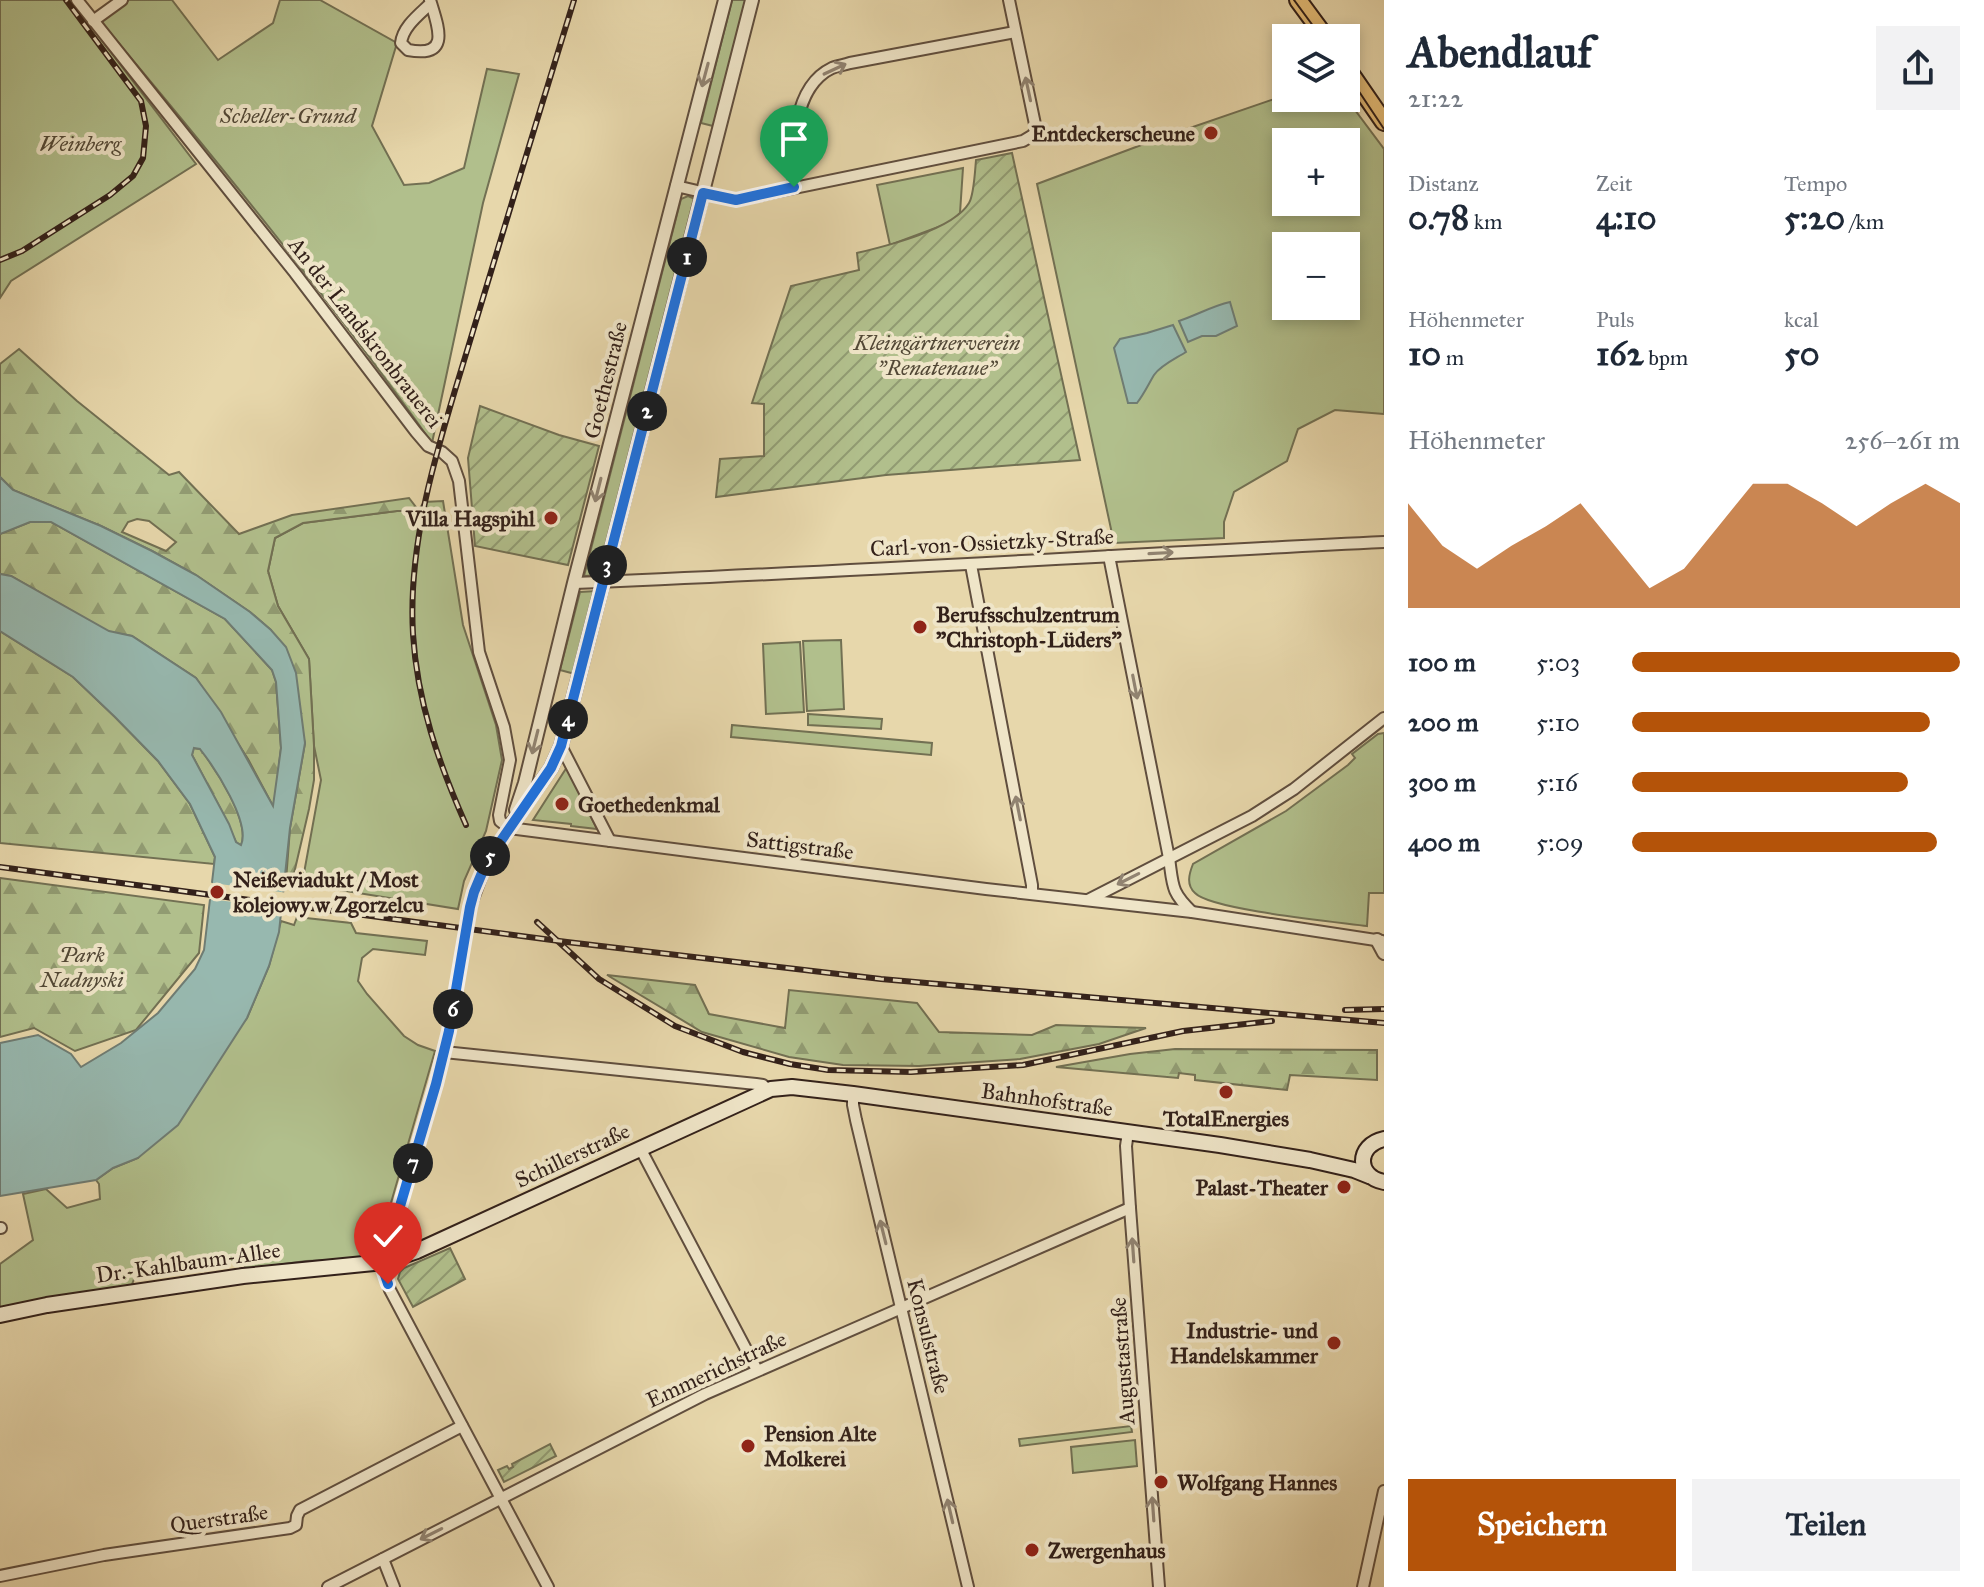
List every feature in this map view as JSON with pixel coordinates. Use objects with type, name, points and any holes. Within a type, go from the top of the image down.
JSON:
[{"type":"main road","points":[[1298,0],[1316,24]]},
{"type":"main road","points":[[1360,87],[1384,122]]},
{"type":"main road","name":"Bahnhofstraße","points":[[773,1089],[792,1087],[853,1094],[1128,1132],[1310,1160],[1354,1170],[1384,1182]]},
{"type":"main road","name":"Schillerstraße","points":[[384,1262],[417,1251],[773,1089]]},
{"type":"main road","points":[[1369,1176],[1363,1164],[1365,1152],[1382,1136]]},
{"type":"main road","name":"Bahnhofstraße","points":[[1310,1160],[1347,1159],[1365,1152]]},
{"type":"main road","name":"Dr.-Kahlbaum-Allee","points":[[0,1315],[47,1305],[243,1276],[384,1262]]},
{"type":"street","name":"An der Landskronbrauerei","points":[[77,0],[295,273],[416,432],[428,446],[452,461],[461,490],[479,652],[504,727],[510,760],[499,815],[500,821],[511,826]]},
{"type":"street","points":[[93,21],[122,0]]},
{"type":"street","name":"Goethestraße","points":[[511,826],[525,783],[725,0]]},
{"type":"street","points":[[548,1587],[390,1290],[384,1262],[444,1052],[470,907],[487,861],[551,768],[561,746],[752,0]]},
{"type":"street","points":[[676,186],[736,200],[1023,141],[1036,129],[1009,0]]},
{"type":"street","points":[[431,2],[439,30],[438,44],[426,52],[408,50],[401,43],[402,35],[431,2]]},
{"type":"street","points":[[794,187],[795,129],[801,107],[813,83],[830,69],[1015,32]]},
{"type":"street","name":"Carl-von-Ossietzky-Straße","points":[[603,582],[1384,542]]},
{"type":"street","points":[[1109,556],[1173,889],[1192,912]]},
{"type":"street","points":[[971,565],[1032,894]]},
{"type":"street","points":[[574,583],[603,582]]},
{"type":"street","points":[[1086,901],[1252,816],[1294,789],[1384,718]]},
{"type":"street","points":[[561,746],[610,841]]},
{"type":"street","name":"Sattigstraße","points":[[511,826],[610,841],[1192,912],[1380,940]]},
{"type":"street","points":[[1380,940],[1384,953]]},
{"type":"street","name":"Bahnhofstraße","points":[[444,1052],[756,1084],[773,1089]]},
{"type":"street","name":"Konsulstraße","points":[[853,1094],[856,1120],[968,1587]]},
{"type":"street","name":"Augustastraße","points":[[1128,1132],[1130,1208],[1159,1587]]},
{"type":"street","points":[[640,1148],[757,1370]]},
{"type":"street","name":"Emmerichstraße","points":[[328,1587],[705,1394],[1130,1208]]},
{"type":"street","name":"Querstraße","points":[[0,1576],[104,1555],[290,1528],[296,1525],[300,1510],[462,1426]]},
{"type":"street","points":[[1363,1587],[1384,1491]]},
{"type":"street","points":[[1371,1548],[1384,1551]]},
{"type":"street","points":[[383,1559],[394,1587]]},
{"type":"green space","name":"Weinberg","points":[[0,0],[71,0],[196,164],[11,281],[0,298]]},
{"type":"green space","name":"Scheller-Grund","points":[[129,0],[172,0],[218,60],[273,23],[280,0],[320,0],[397,43],[372,126],[404,185],[429,183],[464,168],[487,69],[519,74],[483,203],[432,443],[270,229],[100,21]]},
{"type":"green space","points":[[732,0],[749,0],[717,127],[701,123]]},
{"type":"green space","points":[[1272,100],[1272,112],[1356,112],[1384,149],[1384,414],[1335,410],[1298,429],[1287,461],[1234,492],[1224,522],[1224,538],[1114,543],[1037,184]]},
{"type":"green space","name":"Kleingärtnerverein \"Renatenaue\"","points":[[1012,153],[1080,460],[886,475],[716,497],[720,459],[764,456],[764,404],[752,403],[791,286],[859,270],[857,253],[918,236],[949,221],[961,213],[971,199],[976,160]]},
{"type":"green space","points":[[963,168],[960,213],[949,223],[890,245],[877,185]]},
{"type":"green space","points":[[688,196],[695,199],[600,575],[584,576],[681,199]]},
{"type":"green space","points":[[19,349],[77,401],[169,475],[179,472],[239,534],[292,515],[409,498],[419,511],[303,523],[275,538],[268,571],[278,606],[309,659],[314,746],[314,780],[292,882],[286,881],[290,828],[305,743],[271,630],[196,575],[152,551],[13,490],[0,477],[0,364]],"holes":[[[137,519],[149,521],[176,542],[166,551],[122,532],[128,522]]]},
{"type":"green space","points":[[480,406],[599,446],[568,565],[475,546],[468,458]]},
{"type":"green space","points":[[443,501],[463,625],[496,725],[502,760],[486,831],[464,881],[458,909],[302,884],[321,780],[314,746],[309,659],[278,606],[268,571],[275,538],[303,523],[418,511],[424,502]]},
{"type":"green space","points":[[30,522],[51,522],[225,619],[272,670],[276,682],[281,748],[274,808],[248,759],[196,678],[132,636],[109,632],[11,576],[0,574],[0,534]]},
{"type":"green space","points":[[596,591],[575,674],[560,670],[580,592]]},
{"type":"green space","points":[[0,631],[73,677],[158,761],[190,804],[215,857],[214,864],[0,843]]},
{"type":"green space","points":[[841,640],[844,709],[807,711],[803,641]]},
{"type":"green space","points":[[800,642],[804,712],[766,714],[763,644]]},
{"type":"green space","points":[[808,714],[882,719],[881,729],[808,725]]},
{"type":"green space","points":[[732,725],[932,743],[931,755],[731,737]]},
{"type":"green space","points":[[1384,733],[1384,893],[1369,893],[1367,926],[1249,910],[1206,899],[1192,890],[1189,879],[1193,864],[1286,811],[1348,765],[1355,758],[1352,754],[1378,734]]},
{"type":"green space","points":[[193,748],[200,749],[230,796],[241,823],[241,846],[236,842],[192,755]]},
{"type":"green space","points":[[567,767],[597,829],[533,820]]},
{"type":"green space","name":"Park Nadnyski","points":[[0,878],[204,905],[199,953],[136,1030],[75,1051],[34,1028],[0,1037]]},
{"type":"green space","points":[[297,917],[351,923],[356,933],[427,941],[425,955],[373,949],[362,958],[358,981],[404,1036],[435,1051],[375,1258],[306,1261],[247,1269],[241,1261],[235,1261],[136,1274],[131,1287],[0,1310],[0,1264],[33,1240],[23,1194],[46,1189],[67,1208],[100,1199],[96,1180],[113,1168],[138,1158],[247,1018],[269,966],[281,921],[294,925]]},
{"type":"green space","points":[[607,975],[695,985],[709,1014],[785,1028],[789,990],[917,1003],[939,1032],[1032,1035],[1056,1025],[1146,1028],[1099,1044],[1020,1059],[919,1066],[843,1065],[789,1057],[702,1032]]},
{"type":"green space","points":[[1175,1049],[1377,1050],[1377,1080],[1290,1075],[1287,1090],[1195,1080],[1195,1075],[1179,1073],[1178,1078],[1056,1067]]},
{"type":"green space","points":[[450,1248],[465,1279],[413,1307],[398,1279],[400,1272]]},
{"type":"green space","points":[[1131,1426],[1132,1432],[1020,1446],[1019,1439]]},
{"type":"green space","points":[[1135,1440],[1137,1466],[1073,1473],[1071,1447]]},
{"type":"green space","points":[[550,1444],[556,1456],[504,1482],[498,1470],[513,1467],[512,1464]]},
{"type":"water","points":[[1230,302],[1237,326],[1216,336],[1202,336],[1188,342],[1179,321]]},
{"type":"water","points":[[1173,325],[1186,352],[1157,371],[1137,403],[1128,403],[1114,348],[1120,339]]},
{"type":"water","points":[[0,477],[13,490],[152,551],[196,575],[250,612],[286,647],[296,673],[305,743],[290,828],[279,932],[269,966],[247,1018],[178,1125],[138,1158],[113,1168],[96,1180],[0,1196],[0,1043],[38,1035],[71,1054],[81,1067],[121,1043],[158,1013],[195,969],[204,950],[215,857],[190,804],[158,761],[73,677],[0,631],[0,574],[11,576],[109,631],[132,636],[196,678],[221,712],[273,806],[281,748],[276,682],[272,670],[225,619],[51,522],[30,522],[0,534]],"holes":[[[194,748],[200,749],[236,810],[243,835],[241,845],[236,842],[192,755]]]},
{"type":"pier","points":[[208,881],[288,893],[286,909],[206,901]]},
{"type":"tram line","points":[[1294,0],[1312,24]]},
{"type":"tram line","points":[[1360,93],[1384,129]]},
{"type":"railway","points":[[0,260],[22,251],[110,195],[133,176],[143,158],[146,126],[141,101],[66,0]]},
{"type":"railway","points":[[466,825],[438,756],[419,684],[413,634],[416,557],[440,443],[574,0]]},
{"type":"railway","points":[[0,867],[567,942],[881,979],[1384,1023]]},
{"type":"railway","points":[[537,922],[599,979],[675,1026],[743,1052],[828,1070],[911,1072],[1023,1065],[1183,1031],[1272,1021]]},
{"type":"railway","points":[[1345,1010],[1384,1009]]},
{"type":"place","name":"Entdeckerscheune","points":[[1211,133]]},
{"type":"place","name":"Villa Hagspihl","points":[[551,518]]},
{"type":"place","name":"Berufsschulzentrum \"Christoph-Lüders\"","points":[[920,627]]},
{"type":"place","name":"Goethedenkmal","points":[[562,804]]},
{"type":"place","name":"Neißeviadukt / Most kolejowy w Zgorzelcu","points":[[217,892]]},
{"type":"place","name":"TotalEnergies","points":[[1226,1092]]},
{"type":"place","name":"Palast-Theater","points":[[1344,1187]]},
{"type":"place","name":"Industrie- und Handelskammer","points":[[1334,1343]]},
{"type":"place","name":"Pension Alte Molkerei","points":[[748,1446]]},
{"type":"place","name":"Wolfgang Hannes","points":[[1161,1482]]},
{"type":"place","name":"Zwergenhaus","points":[[1032,1550]]},
{"type":"route","points":[[388,1284],[384,1272],[385,1257],[449,1031],[470,907],[487,861],[551,768],[561,746],[703,193],[736,200],[794,187]]}]
